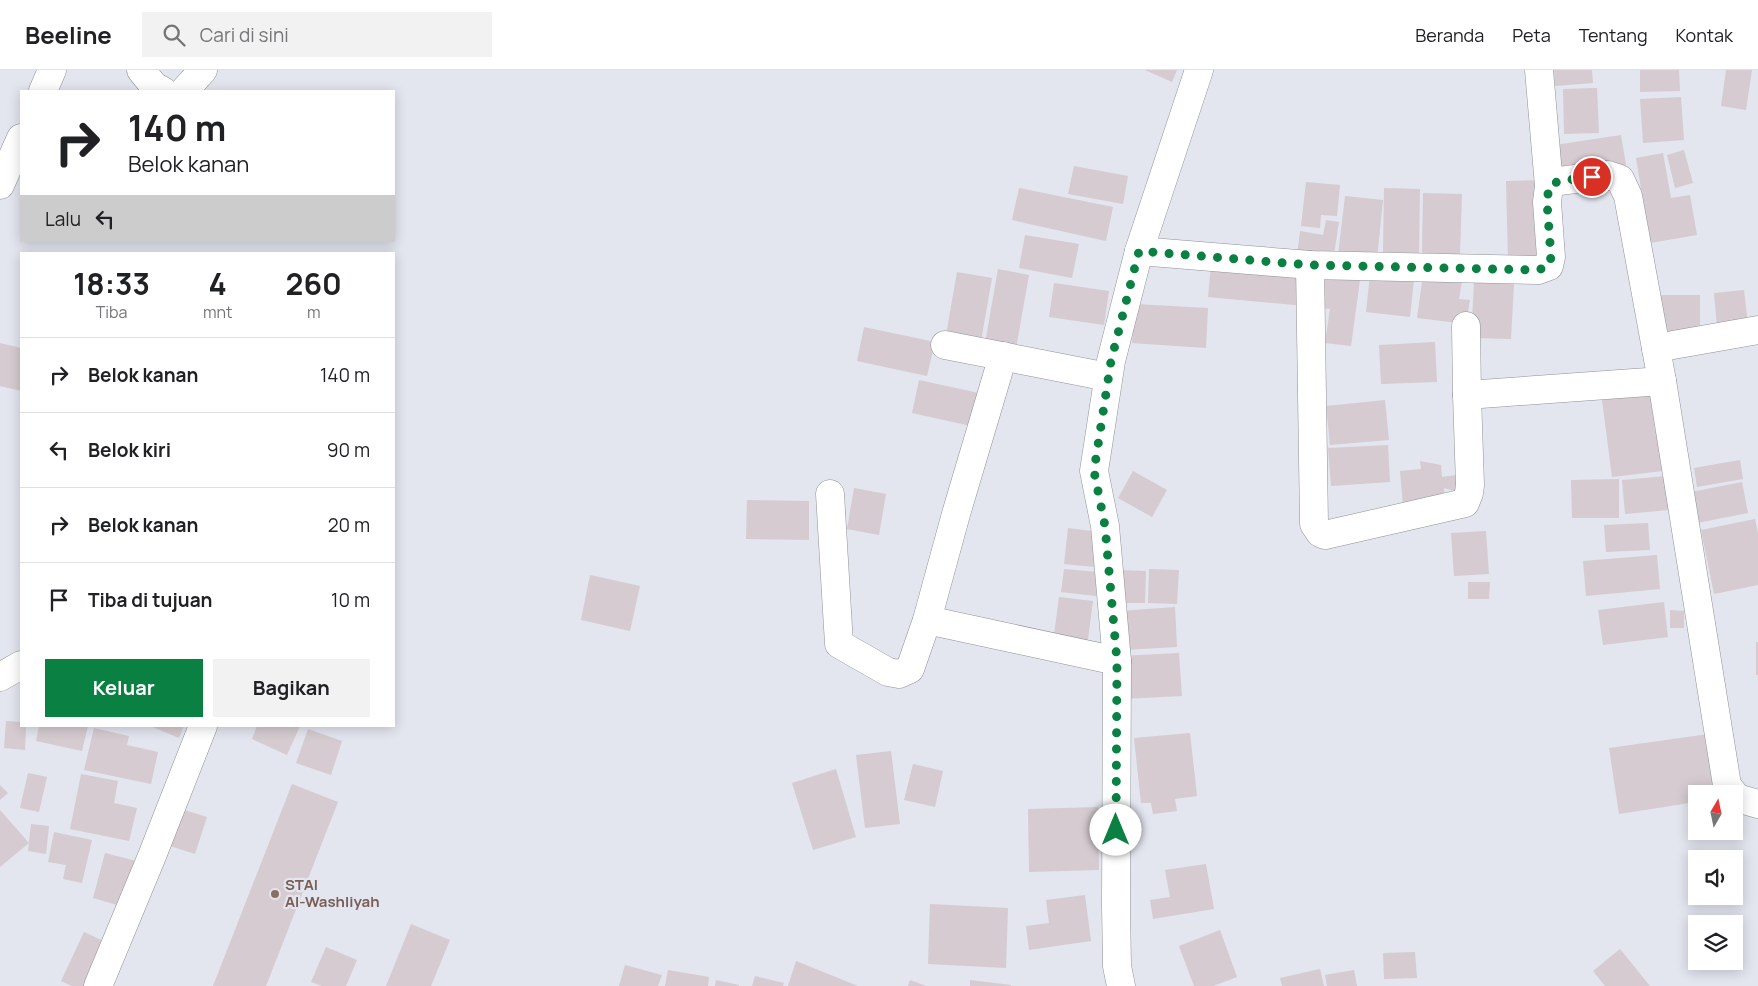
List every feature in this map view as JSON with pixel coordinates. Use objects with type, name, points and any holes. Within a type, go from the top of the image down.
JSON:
[{"type":"street","points":[[42,90],[52,70]]},
{"type":"street","points":[[141,70],[154,86],[161,90]]},
{"type":"street","points":[[185,90],[204,70]]},
{"type":"street","points":[[1121,986],[1117,966],[1116,906],[1117,661],[1105,526],[1094,471],[1111,361],[1139,251],[1199,70]]},
{"type":"street","points":[[1139,251],[1310,265],[1538,270],[1549,266],[1551,257],[1547,202],[1549,186],[1538,70]]},
{"type":"street","points":[[0,185],[20,140]]},
{"type":"street","points":[[1549,186],[1559,181],[1608,175],[1620,179],[1628,196],[1662,381],[1727,784],[1737,798],[1758,804]]},
{"type":"street","points":[[1310,265],[1314,524],[1320,533],[1325,535],[1465,503],[1470,485],[1466,326]]},
{"type":"street","points":[[1656,348],[1758,330]]},
{"type":"street","points":[[945,345],[1108,377]]},
{"type":"street","points":[[830,494],[839,644],[888,672],[899,674],[910,669],[927,620],[956,514],[1004,356]]},
{"type":"street","points":[[1467,395],[1662,381]]},
{"type":"street","points":[[927,620],[1117,661]]},
{"type":"street","points":[[0,677],[20,666]]},
{"type":"street","points":[[98,986],[170,812],[203,727]]},
{"type":"building","points":[[1145,70],[1177,70],[1172,82]]},
{"type":"building","points":[[1554,70],[1592,70],[1593,83],[1555,86]]},
{"type":"building","points":[[1640,70],[1679,70],[1680,91],[1640,92]]},
{"type":"building","points":[[1726,70],[1752,70],[1746,110],[1721,106]]},
{"type":"building","points":[[1597,88],[1599,133],[1564,134],[1563,89]]},
{"type":"building","points":[[1681,97],[1684,140],[1643,143],[1640,99]]},
{"type":"building","points":[[1621,135],[1626,165],[1553,176],[1548,146]]},
{"type":"building","points":[[1684,150],[1693,183],[1675,188],[1667,155]]},
{"type":"building","points":[[1663,153],[1671,198],[1690,195],[1697,235],[1650,243],[1636,158]]},
{"type":"building","points":[[1074,166],[1128,176],[1123,204],[1068,194]]},
{"type":"building","points":[[1543,180],[1544,258],[1508,259],[1506,181]]},
{"type":"building","points":[[1306,182],[1340,185],[1337,216],[1321,215],[1320,228],[1301,226]]},
{"type":"building","points":[[1019,188],[1113,207],[1106,241],[1012,220]]},
{"type":"building","points":[[1384,188],[1420,189],[1419,253],[1383,252]]},
{"type":"building","points":[[1423,193],[1462,194],[1460,254],[1422,253]]},
{"type":"building","points":[[1345,196],[1383,200],[1377,259],[1338,255]]},
{"type":"building","points":[[1326,220],[1339,222],[1333,261],[1297,256],[1300,231],[1323,235]]},
{"type":"building","points":[[1025,235],[1079,244],[1072,278],[1019,268]]},
{"type":"building","points":[[1211,265],[1309,274],[1306,306],[1208,297]]},
{"type":"building","points":[[998,269],[1029,275],[1015,354],[984,349]]},
{"type":"building","points":[[957,272],[992,278],[981,341],[946,335]]},
{"type":"building","points":[[1325,275],[1360,280],[1351,346],[1325,343],[1330,309],[1321,308]]},
{"type":"building","points":[[1370,275],[1414,280],[1410,317],[1366,312]]},
{"type":"building","points":[[1423,275],[1462,281],[1459,299],[1470,300],[1466,324],[1417,318]]},
{"type":"building","points":[[1474,282],[1514,284],[1511,339],[1471,338]]},
{"type":"building","points":[[1054,283],[1109,291],[1104,325],[1049,317]]},
{"type":"building","points":[[1744,290],[1748,325],[1717,328],[1714,293]]},
{"type":"building","points":[[1661,295],[1700,295],[1700,335],[1661,335]]},
{"type":"building","points":[[1135,304],[1208,308],[1206,348],[1132,343]]},
{"type":"building","points":[[864,327],[935,342],[927,376],[857,361]]},
{"type":"building","points":[[1435,342],[1437,382],[1381,384],[1379,345]]},
{"type":"building","points":[[0,343],[20,348],[20,391],[0,386]]},
{"type":"building","points":[[919,380],[988,395],[980,428],[912,413]]},
{"type":"building","points":[[1657,393],[1661,419],[1654,420],[1655,432],[1665,431],[1663,471],[1612,477],[1602,400]]},
{"type":"building","points":[[1385,400],[1389,440],[1330,445],[1326,406]]},
{"type":"building","points":[[1388,445],[1390,482],[1331,486],[1328,448]]},
{"type":"building","points":[[1740,460],[1743,479],[1697,487],[1694,468]]},
{"type":"building","points":[[1420,461],[1441,465],[1442,477],[1456,475],[1458,492],[1444,488],[1445,502],[1403,506],[1400,471],[1421,469]]},
{"type":"building","points":[[1133,471],[1167,490],[1152,517],[1118,498]]},
{"type":"building","points":[[1666,476],[1669,510],[1625,514],[1622,480]]},
{"type":"building","points":[[1619,479],[1619,518],[1572,518],[1571,480]]},
{"type":"building","points":[[1742,482],[1748,513],[1697,523],[1691,492]]},
{"type":"building","points":[[854,488],[886,494],[879,535],[847,529]]},
{"type":"building","points":[[747,500],[809,501],[809,540],[746,539]]},
{"type":"building","points":[[1755,519],[1758,534],[1758,585],[1714,594],[1701,530]]},
{"type":"building","points":[[1648,523],[1650,550],[1606,552],[1604,525]]},
{"type":"building","points":[[1068,528],[1099,532],[1095,567],[1064,564]]},
{"type":"building","points":[[1486,531],[1489,574],[1454,576],[1451,533]]},
{"type":"building","points":[[1657,555],[1660,589],[1586,596],[1583,561]]},
{"type":"building","points":[[1064,569],[1098,572],[1096,596],[1061,592]]},
{"type":"building","points":[[1149,569],[1179,570],[1177,604],[1148,603]]},
{"type":"building","points":[[1118,570],[1146,571],[1145,603],[1118,603]]},
{"type":"building","points":[[590,575],[640,586],[630,631],[581,620]]},
{"type":"building","points":[[1468,582],[1490,582],[1489,599],[1468,599]]},
{"type":"building","points":[[1059,597],[1093,601],[1087,647],[1053,642]]},
{"type":"building","points":[[1664,602],[1668,637],[1603,645],[1598,610]]},
{"type":"building","points":[[1175,607],[1177,647],[1123,650],[1120,611]]},
{"type":"building","points":[[1670,610],[1684,611],[1684,628],[1670,628]]},
{"type":"building","points":[[1756,642],[1758,642],[1758,675],[1756,675]]},
{"type":"building","points":[[1179,653],[1182,696],[1122,699],[1119,656]]},
{"type":"building","points":[[6,721],[20,722],[20,727],[26,727],[25,750],[4,748]]},
{"type":"building","points":[[39,727],[88,727],[82,751],[36,741]]},
{"type":"building","points":[[152,727],[184,727],[179,738]]},
{"type":"building","points":[[257,727],[300,727],[287,755],[252,739]]},
{"type":"building","points":[[94,728],[129,736],[127,745],[158,752],[151,784],[84,770]]},
{"type":"building","points":[[308,729],[342,741],[331,775],[296,763]]},
{"type":"building","points":[[1190,733],[1197,796],[1175,799],[1177,811],[1153,814],[1151,803],[1141,803],[1134,738]]},
{"type":"building","points":[[1709,734],[1717,785],[1688,785],[1688,803],[1619,814],[1609,748]]},
{"type":"building","points":[[891,751],[900,824],[865,828],[856,755]]},
{"type":"building","points":[[913,764],[943,771],[935,807],[904,800]]},
{"type":"building","points":[[836,769],[856,837],[813,850],[792,783]]},
{"type":"building","points":[[28,773],[47,777],[39,812],[20,808]]},
{"type":"building","points":[[81,774],[118,781],[114,803],[137,808],[129,841],[70,829]]},
{"type":"building","name":"STAI Al-Washliyah","points":[[292,784],[338,802],[266,986],[213,986]]},
{"type":"building","points":[[0,785],[8,793],[0,800]]},
{"type":"building","points":[[1098,807],[1099,870],[1029,872],[1028,809]]},
{"type":"building","points":[[181,809],[207,817],[195,854],[170,846]]},
{"type":"building","points":[[0,810],[29,843],[0,867]]},
{"type":"building","points":[[31,824],[49,826],[46,854],[28,851]]},
{"type":"building","points":[[54,832],[92,840],[82,883],[63,879],[66,865],[48,862]]},
{"type":"building","points":[[105,853],[140,862],[128,908],[93,898]]},
{"type":"building","points":[[1206,864],[1214,909],[1153,919],[1150,900],[1170,897],[1165,870]]},
{"type":"building","points":[[1085,895],[1091,941],[1029,950],[1026,926],[1049,923],[1046,900]]},
{"type":"building","points":[[930,904],[1008,908],[1006,968],[928,964]]},
{"type":"building","points":[[411,924],[450,940],[431,986],[386,986]]},
{"type":"building","points":[[1220,930],[1237,977],[1213,986],[1194,986],[1179,946]]},
{"type":"building","points":[[84,932],[112,945],[93,986],[72,986],[61,981]]},
{"type":"building","points":[[326,947],[357,960],[346,986],[322,986],[311,982]]},
{"type":"building","points":[[1620,949],[1650,986],[1605,986],[1593,971]]},
{"type":"building","points":[[1415,952],[1417,978],[1384,979],[1383,953]]},
{"type":"building","points":[[796,961],[858,986],[788,986]]},
{"type":"building","points":[[625,965],[662,975],[658,986],[619,986]]},
{"type":"building","points":[[1320,969],[1324,986],[1282,986],[1280,978]]},
{"type":"building","points":[[668,970],[709,977],[708,986],[665,986]]},
{"type":"building","points":[[1354,970],[1357,986],[1327,986],[1325,975]]},
{"type":"building","points":[[755,976],[784,983],[783,986],[752,986]]},
{"type":"building","points":[[716,980],[739,985],[739,986],[715,986]]},
{"type":"building","points":[[910,980],[926,986],[908,986]]},
{"type":"building","points":[[970,980],[1011,985],[1011,986],[970,986]]},
{"type":"place","name":"STAI Al-Washliyah","points":[[275,894]]},
{"type":"route","points":[[1116,830],[1117,661],[1105,526],[1094,471],[1111,361],[1139,251],[1310,265],[1538,270],[1549,266],[1551,257],[1547,202],[1549,186],[1559,181],[1592,177]]}]
